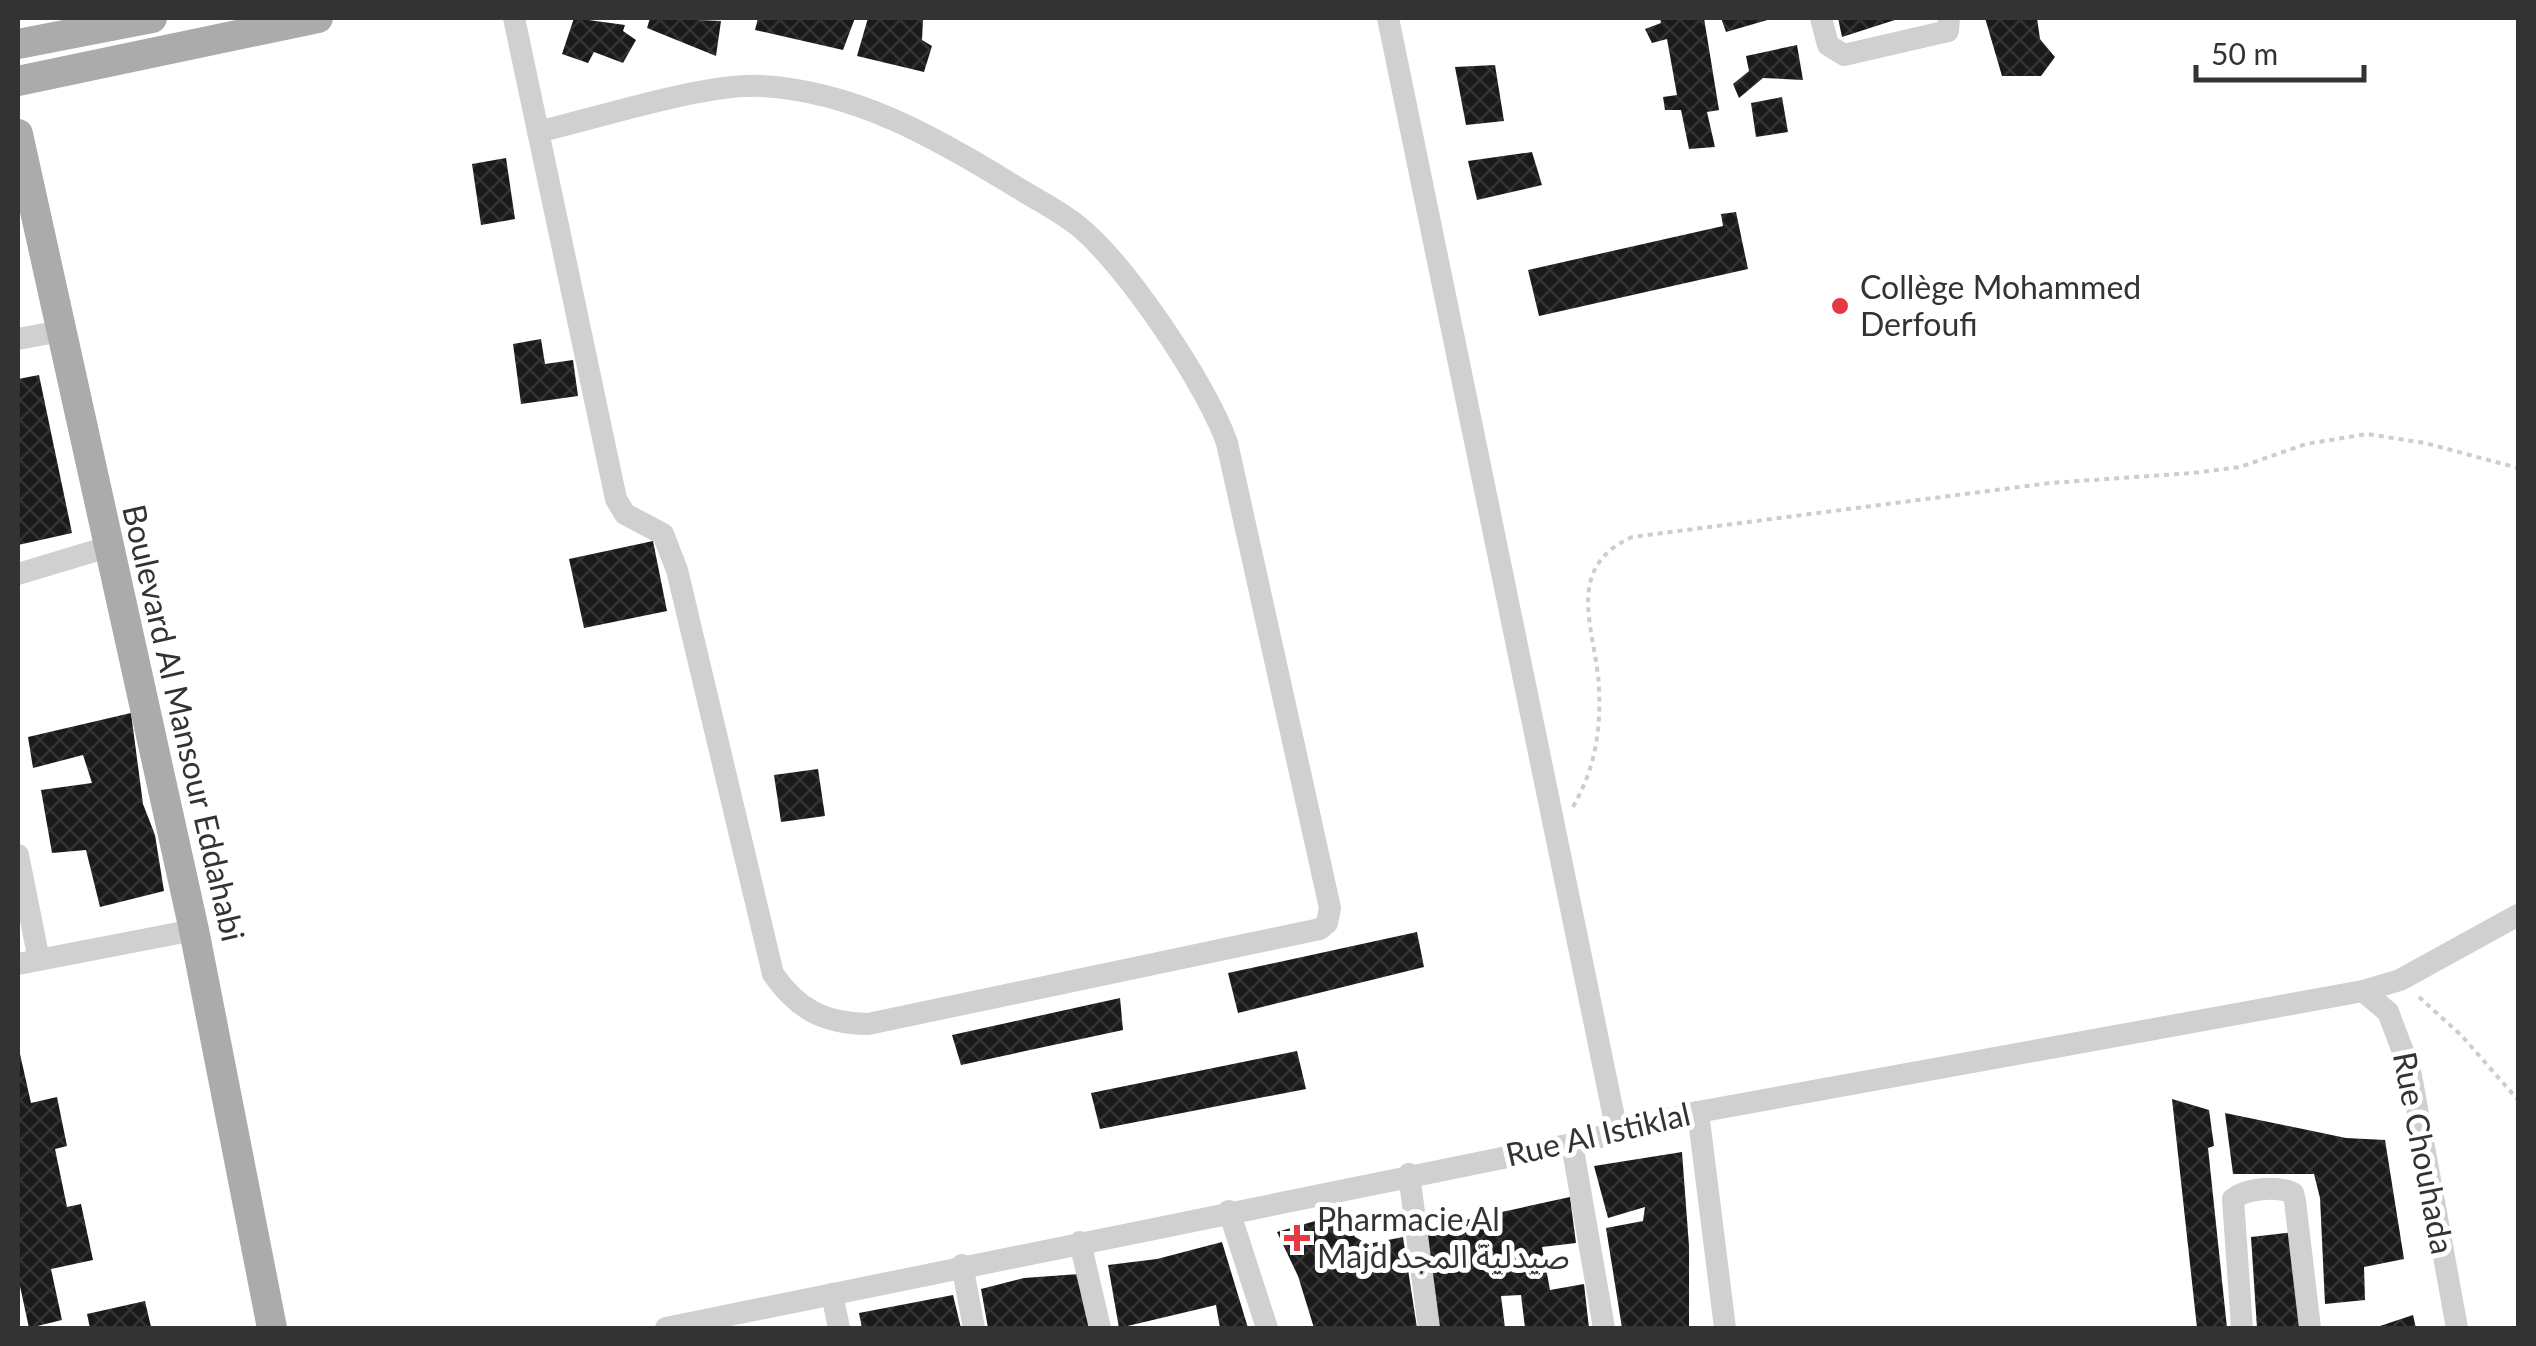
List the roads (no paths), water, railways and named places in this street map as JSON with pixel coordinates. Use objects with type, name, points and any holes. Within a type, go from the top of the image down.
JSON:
[{"type":"main road","points":[[18,44],[152,18]]},
{"type":"main road","points":[[18,82],[318,18]]},
{"type":"main road","name":"Boulevard Al Mansour Eddahabi","points":[[18,134],[194,930],[272,1328]]},
{"type":"street","points":[[514,18],[538,132],[616,499],[625,514],[663,534],[671,552],[773,974],[790,998],[813,1015],[840,1024],[868,1024],[1256,943],[1327,923],[1330,908],[1320,858],[1228,442],[1216,411],[1192,372],[1106,252],[1076,224],[880,112],[805,91],[728,88],[538,132]]},
{"type":"street","points":[[1388,18],[1618,1132]]},
{"type":"street","points":[[1822,18],[1828,46],[1844,55],[1948,31],[1950,18]]},
{"type":"street","points":[[18,340],[61,331]]},
{"type":"street","points":[[18,574],[108,547]]},
{"type":"street","points":[[18,855],[28,962],[194,930]]},
{"type":"street","name":"Rue Al Istiklal","points":[[666,1328],[721,1322],[962,1266],[1572,1144],[1698,1112],[2363,991],[2395,982],[2518,915]]},
{"type":"street","points":[[2388,1012],[2395,982]]},
{"type":"street","name":"Rue Chouhada","points":[[2363,991],[2388,1012],[2410,1070],[2458,1328]]},
{"type":"street","points":[[1698,1112],[1724,1328]]},
{"type":"street","points":[[1572,1144],[1604,1328]]},
{"type":"street","points":[[1409,1174],[1429,1328]]},
{"type":"street","points":[[2242,1328],[2233,1199],[2241,1193],[2280,1189],[2293,1193],[2295,1201],[2310,1328]]},
{"type":"street","points":[[1229,1211],[1267,1328]]},
{"type":"street","points":[[1080,1242],[1100,1328]]},
{"type":"street","points":[[962,1266],[974,1328]]},
{"type":"street","points":[[832,1294],[839,1328]]},
{"type":"place","name":"Collège Mohammed Derfoufi","points":[[1840,306]]},
{"type":"place","name":"Pharmacie Al Majd صيدلية المجد","points":[[1297,1238]]}]
